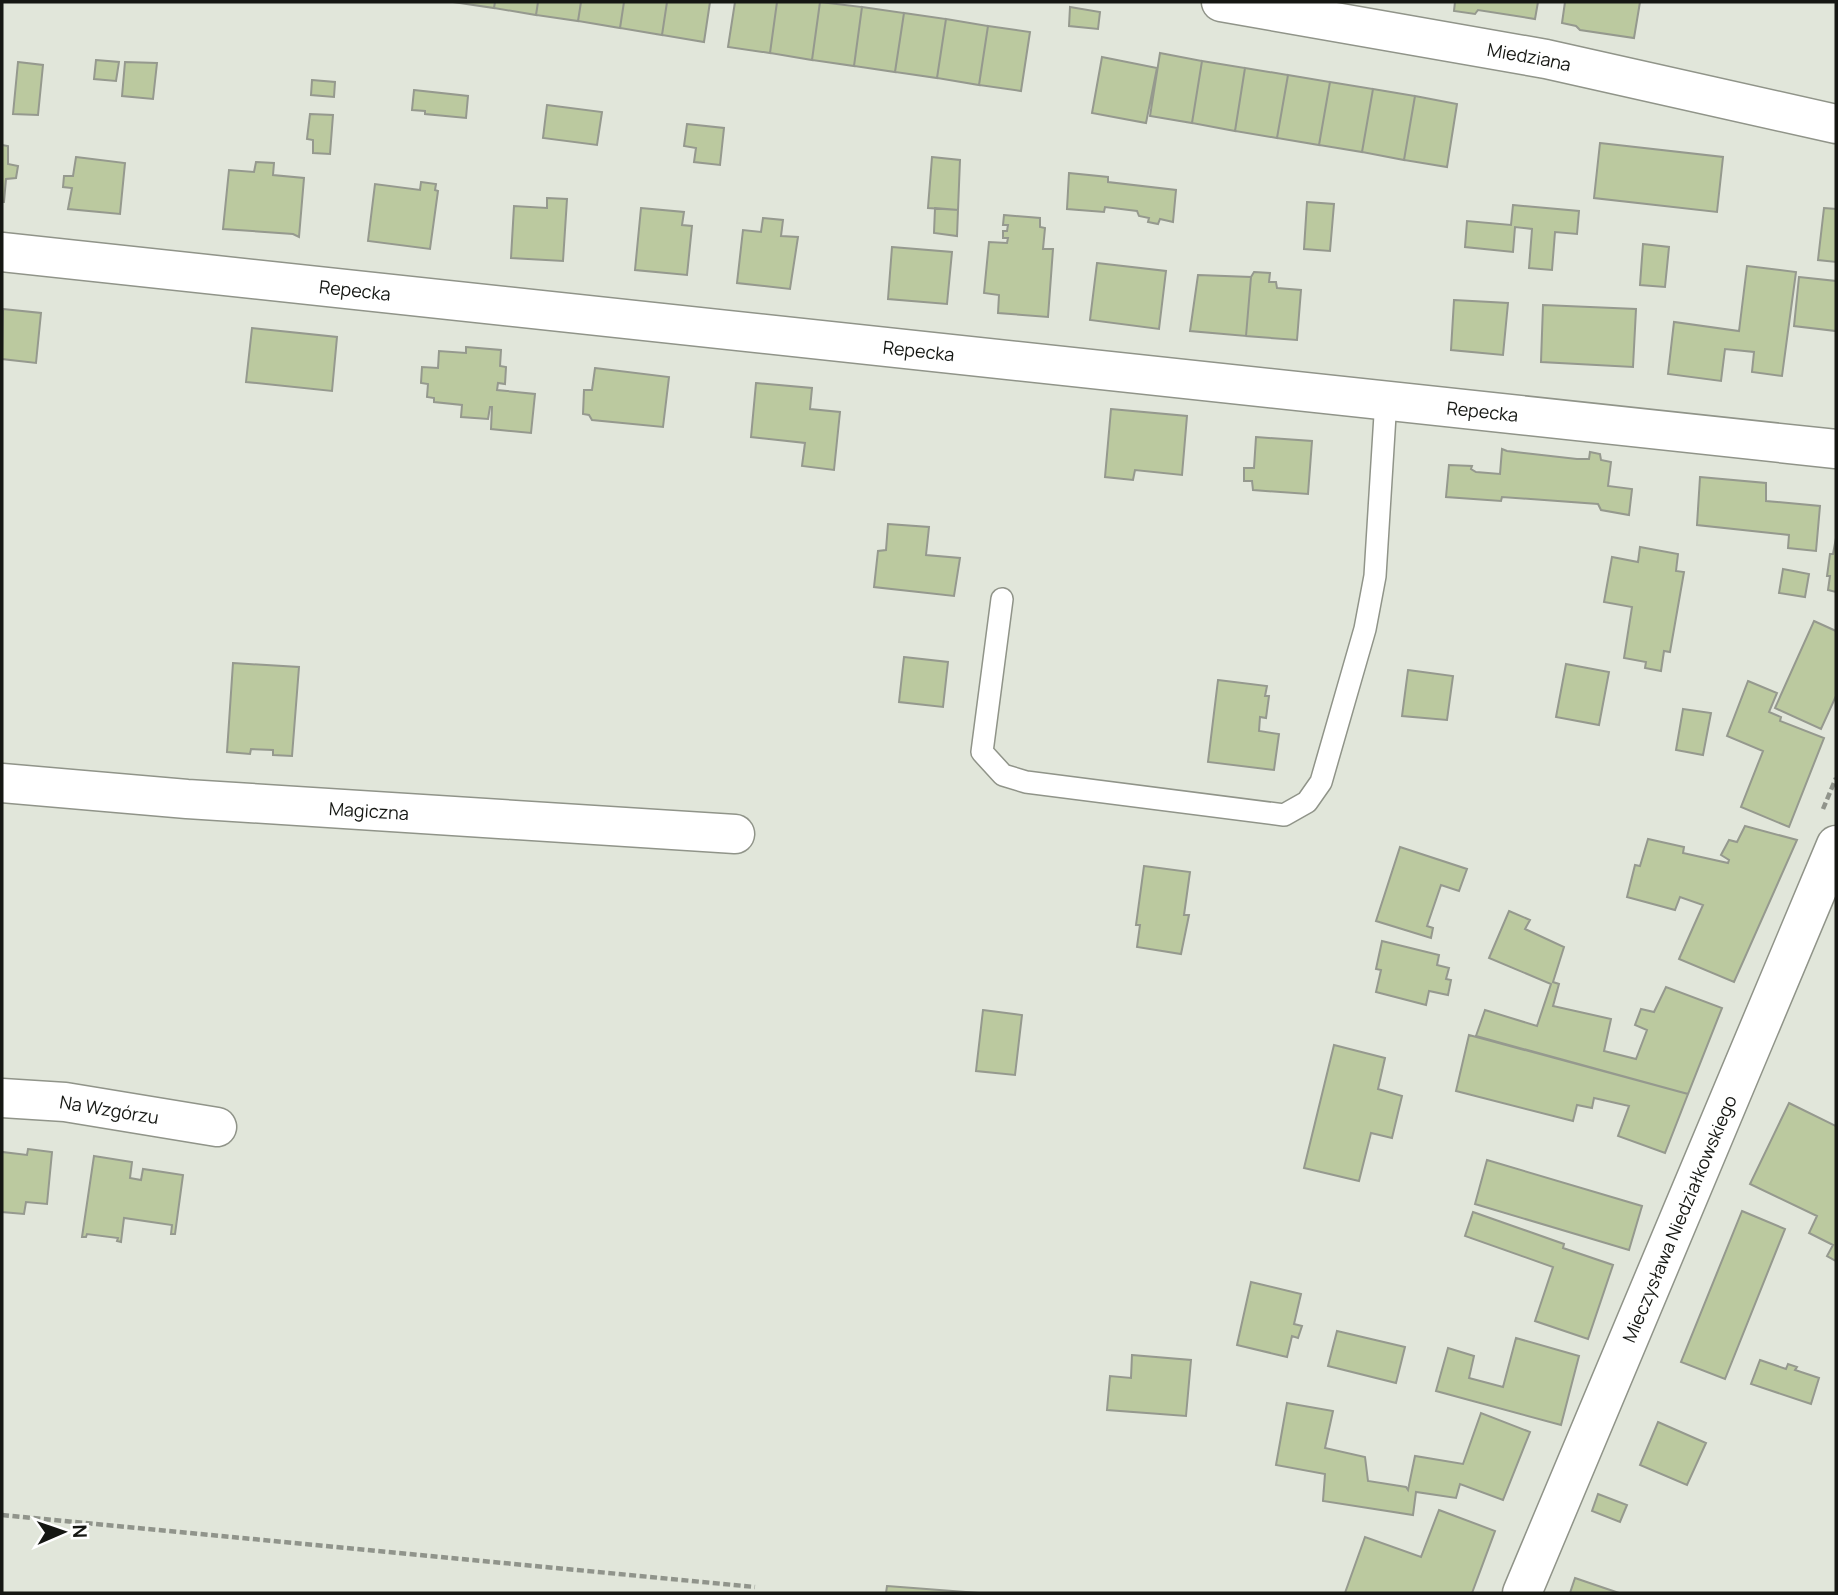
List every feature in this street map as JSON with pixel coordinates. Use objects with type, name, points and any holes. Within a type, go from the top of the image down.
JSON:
[{"type":"street","name":"Miedziana","points":[[1221,2],[1546,59],[1836,124]]},
{"type":"street","name":"Repecka","points":[[2,252],[1836,449]]},
{"type":"street","name":"Magiczna","points":[[2,783],[187,799],[735,834]]},
{"type":"street","name":"Mieczysława Niedziałkowskiego","points":[[1522,1593],[1836,845]]},
{"type":"street","name":"Na Wzgórzu","points":[[2,1098],[65,1102],[217,1127]]},
{"type":"lane","points":[[1002,599],[982,752],[1003,775],[1026,782],[1284,815],[1307,802],[1321,782],[1365,629],[1375,576],[1386,399]]},
{"type":"path","points":[[2,1515],[755,1587]]},
{"type":"building","points":[[453,2],[495,2],[494,8]]},
{"type":"building","points":[[495,2],[538,2],[536,15],[494,8]]},
{"type":"building","points":[[538,2],[581,2],[578,21],[536,15]]},
{"type":"building","points":[[581,2],[624,2],[620,28],[578,21]]},
{"type":"building","points":[[624,2],[667,2],[662,35],[620,28]]},
{"type":"building","points":[[667,2],[710,2],[704,42],[662,35]]},
{"type":"building","points":[[735,2],[777,2],[770,53],[728,47]]},
{"type":"building","points":[[777,2],[820,2],[812,60],[770,53]]},
{"type":"building","points":[[820,2],[862,7],[854,66],[812,60]]},
{"type":"building","points":[[1455,2],[1538,2],[1535,19],[1478,10],[1475,14],[1454,11]]},
{"type":"building","points":[[1565,2],[1640,2],[1634,38],[1580,30],[1576,26],[1562,23]]},
{"type":"building","points":[[862,7],[904,13],[895,72],[854,66]]},
{"type":"building","points":[[1070,7],[1100,12],[1098,29],[1069,26]]},
{"type":"building","points":[[904,13],[946,19],[937,78],[895,72]]},
{"type":"building","points":[[946,19],[988,26],[979,85],[937,78]]},
{"type":"building","points":[[988,26],[1030,32],[1021,91],[979,85]]},
{"type":"building","points":[[1160,53],[1202,61],[1192,123],[1150,116]]},
{"type":"building","points":[[1102,57],[1157,68],[1146,123],[1092,113]]},
{"type":"building","points":[[96,60],[119,62],[116,81],[94,79]]},
{"type":"building","points":[[1202,61],[1245,68],[1235,131],[1192,123]]},
{"type":"building","points":[[18,62],[43,65],[38,115],[13,114]]},
{"type":"building","points":[[125,62],[157,63],[153,99],[122,96]]},
{"type":"building","points":[[1245,68],[1288,75],[1277,138],[1235,131]]},
{"type":"building","points":[[1288,75],[1330,82],[1319,145],[1277,138]]},
{"type":"building","points":[[312,80],[335,82],[334,97],[311,95]]},
{"type":"building","points":[[1330,82],[1373,89],[1362,152],[1319,145]]},
{"type":"building","points":[[1373,89],[1415,96],[1404,160],[1362,152]]},
{"type":"building","points":[[414,90],[468,96],[466,118],[412,110]]},
{"type":"building","points":[[1415,96],[1457,104],[1447,167],[1404,160]]},
{"type":"building","points":[[547,105],[602,112],[597,145],[543,138]]},
{"type":"building","points":[[310,114],[333,115],[330,154],[313,153],[313,140],[307,139]]},
{"type":"building","points":[[687,124],[724,128],[720,165],[694,162],[696,148],[684,146]]},
{"type":"building","points":[[1600,143],[1723,157],[1717,212],[1594,198]]},
{"type":"building","points":[[2,145],[8,146],[8,164],[18,166],[16,178],[6,179],[4,202],[2,202]]},
{"type":"building","points":[[76,157],[125,163],[120,214],[68,209],[72,188],[63,187],[64,176],[73,176]]},
{"type":"building","points":[[932,157],[960,160],[958,210],[928,208]]},
{"type":"building","points":[[256,162],[274,163],[273,175],[304,178],[299,237],[293,234],[223,229],[229,170],[254,172]]},
{"type":"building","points":[[1069,173],[1108,177],[1108,182],[1176,190],[1173,222],[1160,219],[1158,224],[1148,222],[1149,218],[1139,216],[1137,211],[1105,207],[1104,212],[1067,209]]},
{"type":"building","points":[[421,182],[436,184],[435,190],[438,191],[430,249],[368,241],[375,184],[420,190]]},
{"type":"building","points":[[547,198],[567,199],[563,261],[511,258],[514,206],[547,208]]},
{"type":"building","points":[[1307,202],[1334,204],[1330,251],[1304,249]]},
{"type":"building","points":[[1513,205],[1579,211],[1577,234],[1555,232],[1552,270],[1529,268],[1532,229],[1515,227],[1513,252],[1465,247],[1467,221],[1511,225]]},
{"type":"building","points":[[641,208],[684,212],[682,225],[692,226],[687,275],[635,270]]},
{"type":"building","points":[[935,208],[958,210],[957,236],[934,233]]},
{"type":"building","points":[[1824,208],[1836,209],[1836,262],[1818,260]]},
{"type":"building","points":[[1004,215],[1040,218],[1040,227],[1045,228],[1043,249],[1053,249],[1048,317],[998,313],[999,295],[984,293],[989,242],[1007,243],[1008,238],[1003,238],[1003,231],[1007,231],[1008,225],[1003,225]]},
{"type":"building","points":[[763,218],[783,220],[781,236],[798,237],[790,289],[737,283],[743,230],[761,232]]},
{"type":"building","points":[[1643,244],[1669,247],[1665,287],[1640,285]]},
{"type":"building","points":[[892,247],[952,252],[947,304],[888,299]]},
{"type":"building","points":[[1097,263],[1166,271],[1159,329],[1090,320]]},
{"type":"building","points":[[1747,266],[1796,272],[1782,376],[1752,372],[1754,352],[1725,349],[1721,381],[1668,374],[1674,322],[1739,331]]},
{"type":"building","points":[[1254,272],[1270,273],[1269,282],[1276,282],[1277,288],[1301,290],[1297,340],[1246,336],[1251,277]]},
{"type":"building","points":[[1198,275],[1251,277],[1246,336],[1190,331]]},
{"type":"building","points":[[1799,277],[1836,281],[1836,331],[1794,326]]},
{"type":"building","points":[[1454,300],[1508,303],[1503,355],[1451,350]]},
{"type":"building","points":[[1543,305],[1636,309],[1633,367],[1541,362]]},
{"type":"building","points":[[3,309],[41,313],[36,363],[2,359]]},
{"type":"building","points":[[252,328],[337,337],[332,391],[246,382]]},
{"type":"building","points":[[466,347],[501,350],[500,366],[506,367],[505,384],[498,383],[497,390],[535,394],[531,433],[491,429],[492,407],[488,419],[461,417],[462,405],[434,402],[434,398],[427,397],[428,384],[421,383],[422,367],[438,368],[439,351],[466,353]]},
{"type":"building","points":[[595,368],[669,377],[663,427],[592,420],[589,415],[583,414],[584,390],[592,390]]},
{"type":"building","points":[[756,383],[812,388],[810,409],[840,412],[834,470],[802,466],[805,443],[751,437]]},
{"type":"building","points":[[1111,409],[1187,416],[1182,475],[1135,470],[1133,480],[1105,477]]},
{"type":"building","points":[[1256,437],[1312,441],[1308,494],[1253,490],[1252,481],[1244,481],[1244,468],[1254,468]]},
{"type":"building","points":[[1502,449],[1577,459],[1589,459],[1590,452],[1600,454],[1601,460],[1611,462],[1608,486],[1632,489],[1629,515],[1601,510],[1598,504],[1502,497],[1501,501],[1446,497],[1449,465],[1472,466],[1471,469],[1476,472],[1500,474]]},
{"type":"building","points":[[1700,477],[1766,483],[1766,501],[1820,506],[1816,551],[1788,548],[1789,535],[1697,525]]},
{"type":"building","points":[[888,524],[929,527],[926,555],[960,558],[954,596],[874,587],[878,551],[886,550]]},
{"type":"building","points":[[1836,538],[1836,592],[1828,590],[1830,576],[1827,576],[1830,554],[1833,554]]},
{"type":"building","points":[[1640,547],[1678,554],[1676,571],[1684,572],[1670,652],[1664,651],[1661,671],[1645,668],[1646,662],[1624,658],[1632,607],[1604,602],[1612,557],[1638,562]]},
{"type":"building","points":[[1783,569],[1809,574],[1805,597],[1779,593]]},
{"type":"building","points":[[1814,621],[1836,631],[1836,696],[1821,729],[1775,708]]},
{"type":"building","points":[[904,657],[948,662],[943,707],[899,702]]},
{"type":"building","points":[[233,663],[299,667],[292,756],[273,755],[273,750],[251,749],[250,754],[227,752]]},
{"type":"building","points":[[1566,664],[1609,672],[1599,725],[1556,717]]},
{"type":"building","points":[[1408,670],[1453,676],[1447,720],[1402,716]]},
{"type":"building","points":[[1218,680],[1267,686],[1265,696],[1269,696],[1266,718],[1260,717],[1259,731],[1279,734],[1274,770],[1208,762]]},
{"type":"building","points":[[1748,681],[1777,693],[1769,712],[1781,717],[1780,721],[1824,738],[1789,827],[1741,807],[1763,751],[1727,736]]},
{"type":"building","points":[[1683,709],[1711,713],[1703,755],[1676,750]]},
{"type":"building","points":[[1745,826],[1797,840],[1734,982],[1679,959],[1703,905],[1680,897],[1675,910],[1627,897],[1635,865],[1640,866],[1648,839],[1684,847],[1683,853],[1728,863],[1729,860],[1721,855],[1729,840],[1737,842]]},
{"type":"building","points":[[1400,847],[1467,869],[1459,891],[1441,885],[1427,926],[1433,928],[1431,938],[1376,921]]},
{"type":"building","points":[[1144,866],[1190,872],[1184,915],[1189,915],[1181,954],[1137,947],[1140,925],[1136,925]]},
{"type":"building","points":[[1509,911],[1530,920],[1525,929],[1564,947],[1553,982],[1559,984],[1553,1006],[1611,1019],[1604,1051],[1636,1059],[1647,1030],[1635,1025],[1641,1009],[1654,1012],[1666,987],[1722,1008],[1688,1094],[1476,1036],[1485,1010],[1537,1026],[1551,984],[1489,958]]},
{"type":"building","points":[[1382,941],[1439,955],[1437,965],[1449,968],[1446,979],[1451,980],[1448,995],[1429,991],[1426,1005],[1376,992],[1381,970],[1376,969]]},
{"type":"building","points":[[983,1010],[1022,1015],[1015,1075],[976,1071]]},
{"type":"building","points":[[1469,1035],[1688,1094],[1665,1153],[1618,1136],[1629,1106],[1594,1098],[1592,1108],[1577,1105],[1573,1121],[1456,1091]]},
{"type":"building","points":[[1334,1045],[1385,1058],[1378,1089],[1402,1096],[1392,1138],[1371,1133],[1359,1181],[1304,1168]]},
{"type":"building","points":[[1789,1103],[1836,1126],[1836,1261],[1827,1256],[1833,1245],[1809,1233],[1817,1216],[1750,1184]]},
{"type":"building","points":[[28,1149],[52,1152],[47,1204],[26,1202],[24,1214],[2,1212],[2,1152],[27,1155]]},
{"type":"building","points":[[94,1156],[132,1162],[130,1178],[141,1180],[143,1169],[183,1175],[175,1234],[171,1234],[172,1225],[124,1218],[121,1242],[117,1241],[118,1238],[87,1234],[82,1237]]},
{"type":"building","points":[[1487,1160],[1642,1206],[1629,1250],[1475,1204]]},
{"type":"building","points":[[1742,1211],[1785,1229],[1725,1379],[1681,1362]]},
{"type":"building","points":[[1473,1212],[1564,1244],[1563,1248],[1613,1265],[1588,1339],[1535,1321],[1553,1267],[1465,1236]]},
{"type":"building","points":[[1251,1282],[1301,1294],[1294,1324],[1302,1326],[1298,1338],[1292,1336],[1287,1357],[1237,1345]]},
{"type":"building","points":[[1337,1331],[1405,1347],[1396,1383],[1328,1366]]},
{"type":"building","points":[[1516,1338],[1579,1356],[1561,1425],[1436,1391],[1448,1348],[1474,1356],[1469,1378],[1503,1387]]},
{"type":"building","points":[[1132,1355],[1191,1360],[1186,1416],[1107,1410],[1110,1376],[1131,1378]]},
{"type":"building","points":[[1760,1360],[1786,1369],[1788,1364],[1797,1367],[1795,1370],[1819,1378],[1811,1404],[1751,1384]]},
{"type":"building","points":[[1287,1403],[1333,1411],[1325,1448],[1365,1457],[1368,1481],[1406,1487],[1408,1490],[1415,1456],[1463,1464],[1481,1413],[1530,1432],[1503,1500],[1460,1484],[1456,1498],[1416,1492],[1413,1515],[1323,1501],[1325,1474],[1276,1465]]},
{"type":"building","points":[[1658,1422],[1706,1443],[1687,1485],[1640,1465]]},
{"type":"building","points":[[1598,1494],[1627,1505],[1620,1522],[1592,1511]]},
{"type":"building","points":[[1439,1510],[1495,1531],[1472,1593],[1345,1593],[1365,1537],[1421,1557]]},
{"type":"building","points":[[1575,1578],[1619,1593],[1570,1593]]},
{"type":"building","points":[[887,1586],[979,1593],[886,1593]]}]
